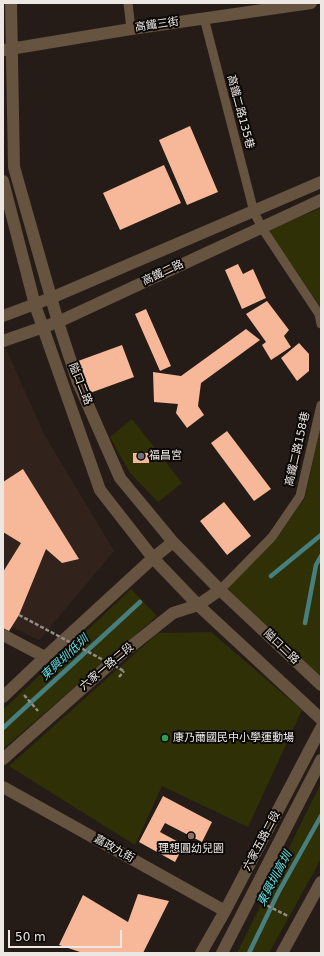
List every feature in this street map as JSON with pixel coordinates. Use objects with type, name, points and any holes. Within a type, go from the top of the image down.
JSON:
[{"type":"street","name":"隘口二路","points":[[11,3],[7,50],[14,167],[58,322],[77,380],[120,478],[173,542],[220,590],[321,685]]},
{"type":"street","name":"高鐵三街","points":[[7,50],[204,18],[248,8],[311,3]]},
{"type":"street","name":"隘口二路","points":[[3,181],[35,305],[100,490],[153,558],[198,605],[321,719]]},
{"type":"street","name":"高鐵二路","points":[[3,316],[35,305],[321,182]]},
{"type":"street","name":"高鐵二路","points":[[3,341],[58,322],[321,200]]},
{"type":"street","points":[[3,697],[153,558],[173,542]]},
{"type":"street","name":"六家一路二段","points":[[3,759],[46,719],[173,613],[198,605],[220,590]]},
{"type":"street","points":[[3,635],[45,657]]},
{"type":"street","name":"六家五路二段","points":[[201,953],[226,911],[321,728]]},
{"type":"street","name":"六家五路二段","points":[[222,953],[321,760]]},
{"type":"street","name":"嘉政九街","points":[[3,787],[226,911]]},
{"type":"street","points":[[282,953],[321,882]]},
{"type":"lane","points":[[128,3],[131,29]]},
{"type":"lane","name":"高鐵二路135巷","points":[[204,18],[254,212]]},
{"type":"lane","points":[[254,212],[262,228],[318,314],[321,324]]},
{"type":"lane","name":"高鐵二路158巷","points":[[220,590],[272,536],[300,496],[321,404]]},
{"type":"path","points":[[19,615],[124,671]]},
{"type":"path","points":[[15,686],[46,719]]},
{"type":"path","points":[[251,898],[299,922]]},
{"type":"shaded area","points":[[321,208],[321,308],[268,230]]},
{"type":"shaded area","points":[[6,349],[45,436],[114,551],[39,640],[3,623],[3,351]]},
{"type":"shaded area","points":[[132,419],[182,483],[158,502],[130,473],[110,437]]},
{"type":"shaded area","points":[[321,423],[321,678],[227,588],[276,539],[305,498]]},
{"type":"shaded area","points":[[131,589],[157,616],[3,749],[3,710]]},
{"type":"shaded area","name":"康乃薾國民中小學運動場","points":[[211,632],[302,710],[248,827],[162,786],[135,845],[9,766],[158,633]]},
{"type":"shaded area","points":[[321,783],[321,859],[269,953],[237,953]]},
{"type":"building","points":[[190,126],[218,192],[187,205],[159,140]]},
{"type":"building","points":[[164,165],[181,203],[120,230],[103,193]]},
{"type":"building","points":[[238,264],[243,274],[253,269],[266,298],[242,309],[225,270]]},
{"type":"building","points":[[267,301],[289,330],[284,336],[291,347],[271,360],[262,345],[266,342],[246,314]]},
{"type":"building","points":[[146,309],[171,366],[160,371],[135,314]]},
{"type":"building","points":[[246,329],[260,340],[201,383],[198,406],[204,415],[187,428],[176,413],[178,404],[154,402],[153,372],[181,376]]},
{"type":"building","points":[[299,343],[309,354],[309,371],[297,381],[281,358]]},
{"type":"building","points":[[122,345],[134,377],[90,393],[78,361]]},
{"type":"building","points":[[227,431],[271,489],[254,501],[211,443]]},
{"type":"building","name":"福昌宮","points":[[133,453],[149,453],[149,463],[133,463]]},
{"type":"building","points":[[23,469],[79,559],[62,563],[46,549],[19,615],[9,631],[3,628],[3,572],[21,543],[3,532],[3,482]]},
{"type":"building","points":[[224,502],[251,536],[227,555],[200,521]]},
{"type":"building","points":[[163,796],[212,822],[202,842],[165,823],[160,832],[184,845],[175,862],[139,842]]},
{"type":"building","points":[[138,894],[169,901],[143,953],[83,953],[59,945],[83,895],[128,922]]},
{"type":"waterway","name":"東興圳低圳","points":[[271,576],[321,535]]},
{"type":"waterway","name":"東興圳高圳","points":[[305,623],[316,565],[321,556]]},
{"type":"waterway","name":"東興圳低圳","points":[[3,728],[140,602]]},
{"type":"waterway","name":"東興圳高圳","points":[[249,953],[278,893],[321,816]]},
{"type":"place","name":"福昌宮","points":[[141,456]]},
{"type":"place","name":"康乃薾國民中小學運動場","points":[[165,738]]},
{"type":"place","name":"理想圓幼兒園","points":[[191,836]]}]
